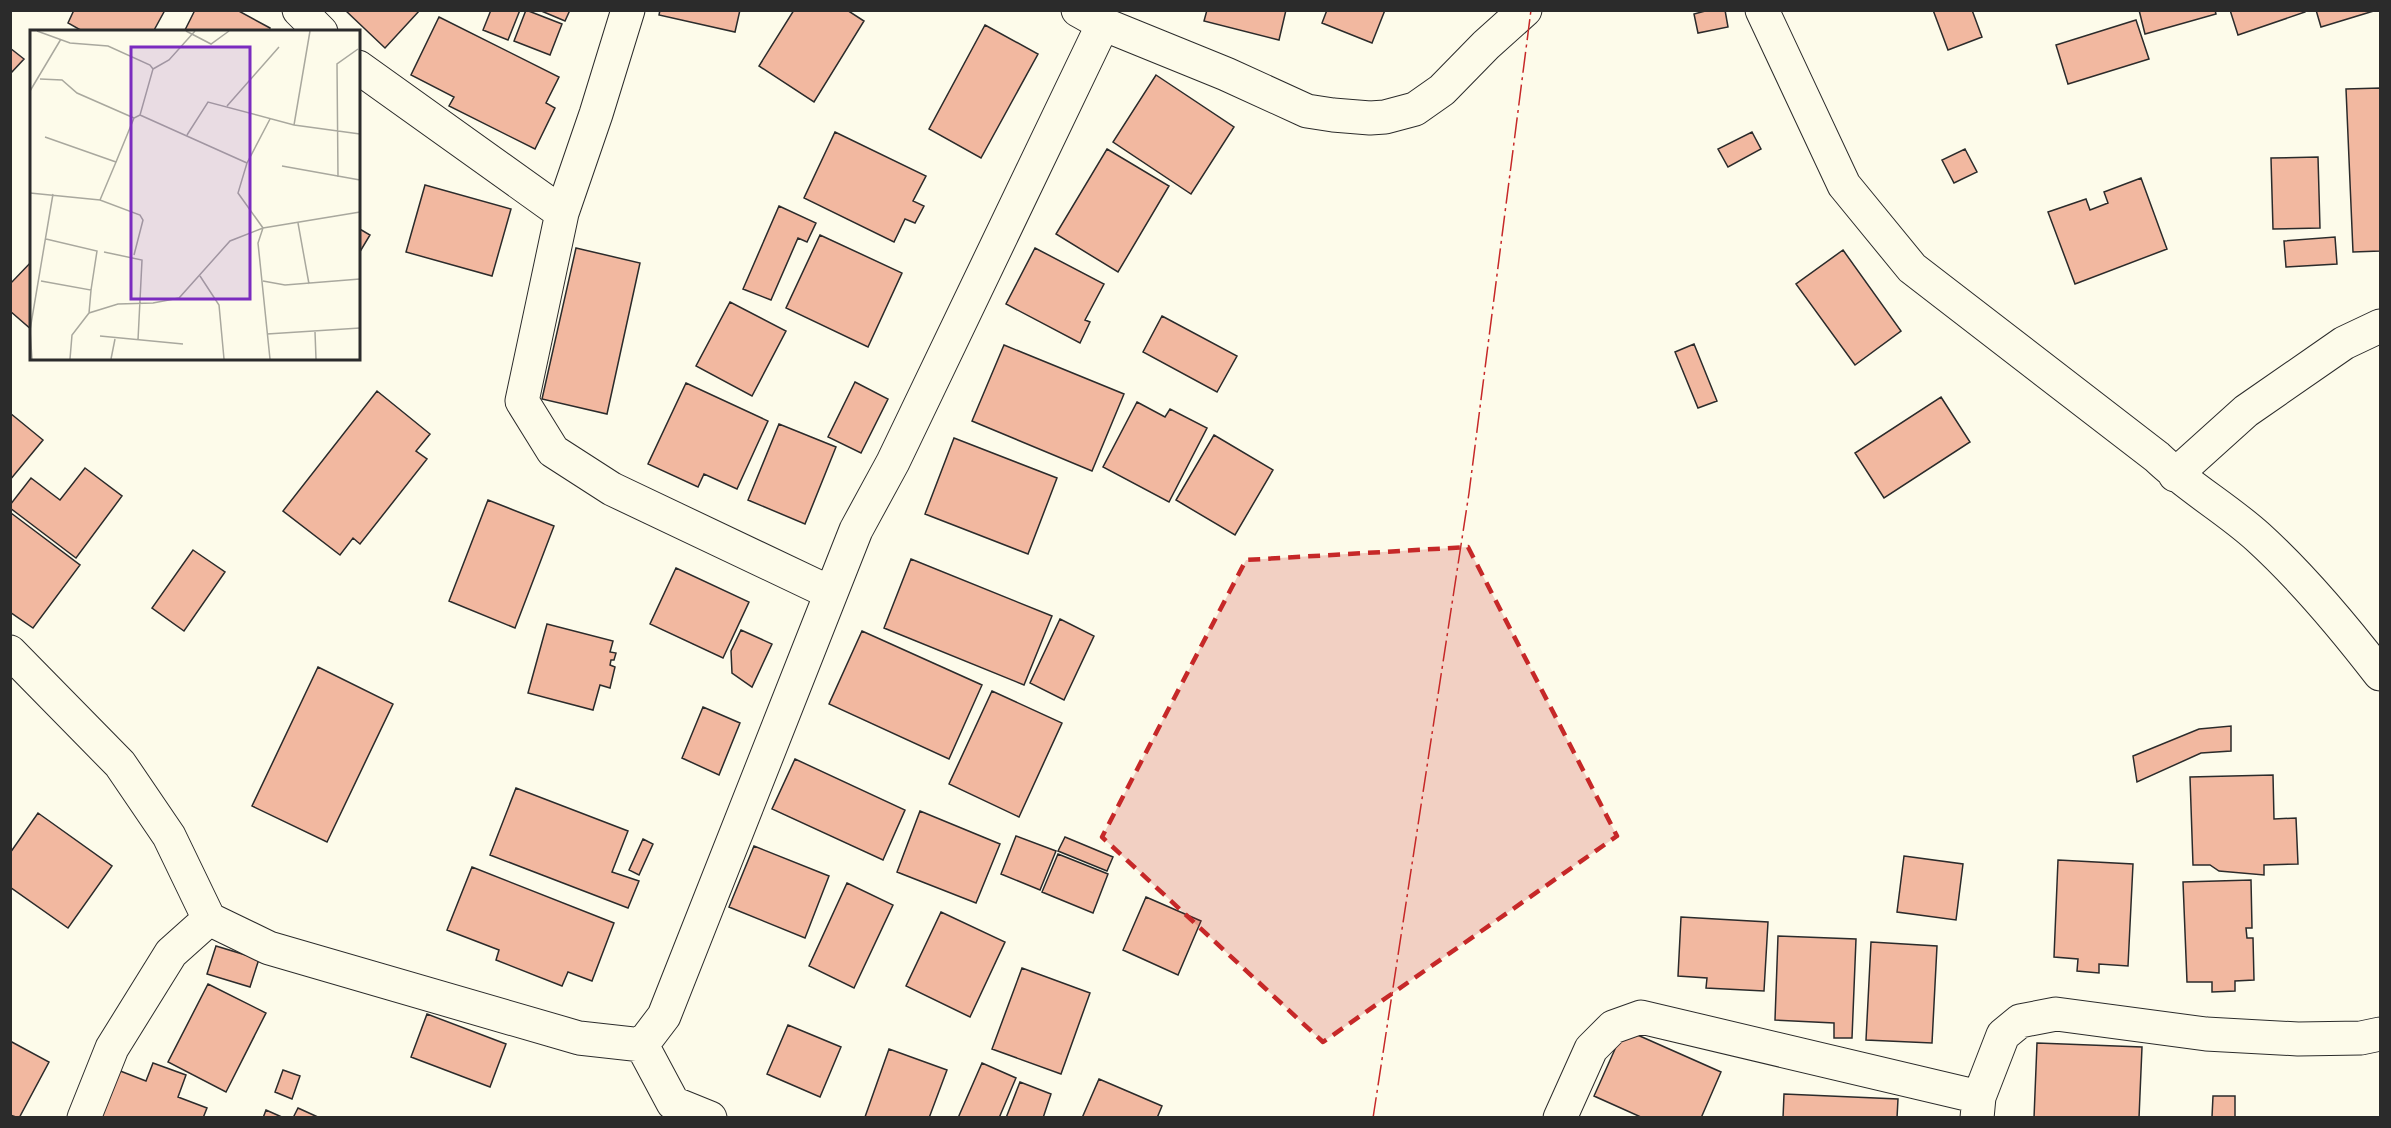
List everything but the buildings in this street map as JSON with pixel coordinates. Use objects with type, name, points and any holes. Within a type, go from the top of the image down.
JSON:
[{"type":"street","points":[[299,10],[319,30]]},
{"type":"street","points":[[628,10],[562,213],[522,401],[553,451],[612,489],[831,593]]},
{"type":"street","points":[[642,1045],[664,1016],[856,530],[893,462],[1091,17],[1307,111],[1333,115],[1385,117],[1415,109],[1442,90],[1486,45],[1525,10]]},
{"type":"street","points":[[1762,10],[1844,185],[1912,268],[2157,458],[2175,475],[2258,536],[2338,620],[2380,674]]},
{"type":"street","points":[[360,68],[562,213]]},
{"type":"street","points":[[2175,475],[2246,411],[2344,343],[2380,326]]},
{"type":"street","points":[[10,652],[120,764],[168,836],[209,919],[269,948],[579,1038],[642,1045]]},
{"type":"street","points":[[84,1118],[112,1048],[171,953],[209,919]]},
{"type":"street","points":[[1560,1118],[1591,1049],[1613,1027],[1641,1017],[1978,1107],[2003,1035],[2020,1021],[2056,1014],[2206,1034],[2286,1038],[2361,1038],[2380,1034]]},
{"type":"street","points":[[642,1045],[668,1110],[710,1118]]},
{"type":"highlighted area","points":[[1468,547],[1617,836],[1323,1042],[1102,837],[1246,560]]},
{"type":"power","points":[[1373,1118],[1469,493],[1531,10]]}]
